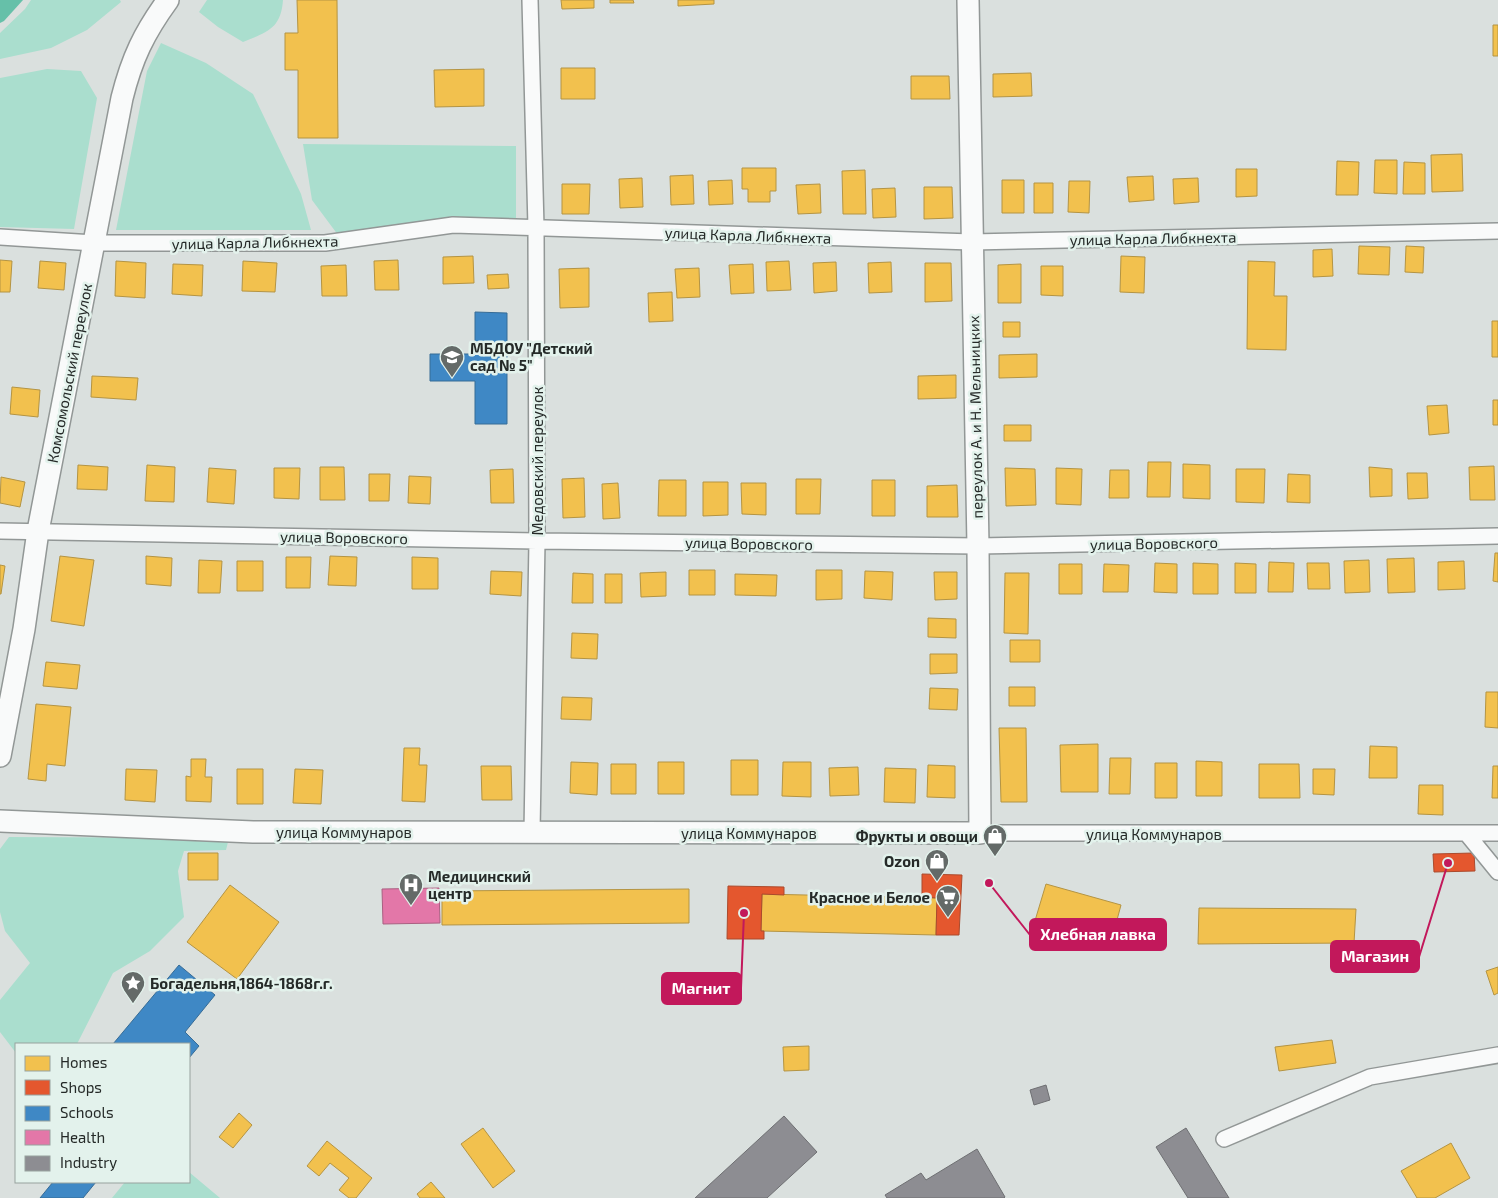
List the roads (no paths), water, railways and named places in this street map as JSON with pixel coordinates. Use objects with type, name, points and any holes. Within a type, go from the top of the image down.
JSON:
[{"type":"street","name":"Комсомольский переулок","points":[[0,756],[24,629],[38,531],[122,98],[140,43],[168,0]]},
{"type":"street","name":"Медовский переулок","points":[[530,0],[536,227],[538,541],[532,832]]},
{"type":"street","name":"переулок А. и Н. Мельницких","points":[[968,0],[978,546],[980,833]]},
{"type":"street","name":"улица Карла Либкнехта","points":[[0,237],[94,243],[325,243],[453,226],[536,227],[972,242],[1498,231]]},
{"type":"street","name":"улица Воровского","points":[[0,531],[538,541],[978,546],[1498,536]]},
{"type":"street","name":"улица Коммунаров","points":[[0,821],[253,832],[1498,833]]},
{"type":"street","points":[[1467,834],[1498,872]]},
{"type":"street","points":[[1224,1139],[1370,1077],[1498,1055]]},
{"type":"place","name":"МБДОУ \"Детский сад № 5\"","points":[[452,378]]},
{"type":"place","name":"Фрукты и овощи","points":[[995,857]]},
{"type":"place","name":"Магазин","points":[[1448,863]]},
{"type":"place","name":"Ozon","points":[[937,882]]},
{"type":"place","name":"Хлебная лавка","points":[[989,883]]},
{"type":"place","name":"Медицинский центр","points":[[411,906]]},
{"type":"place","name":"Магнит","points":[[744,913]]},
{"type":"place","name":"Красное и Белое","points":[[948,918]]},
{"type":"place","name":"Богадельня,1864-1868г.г.","points":[[133,1004]]}]
